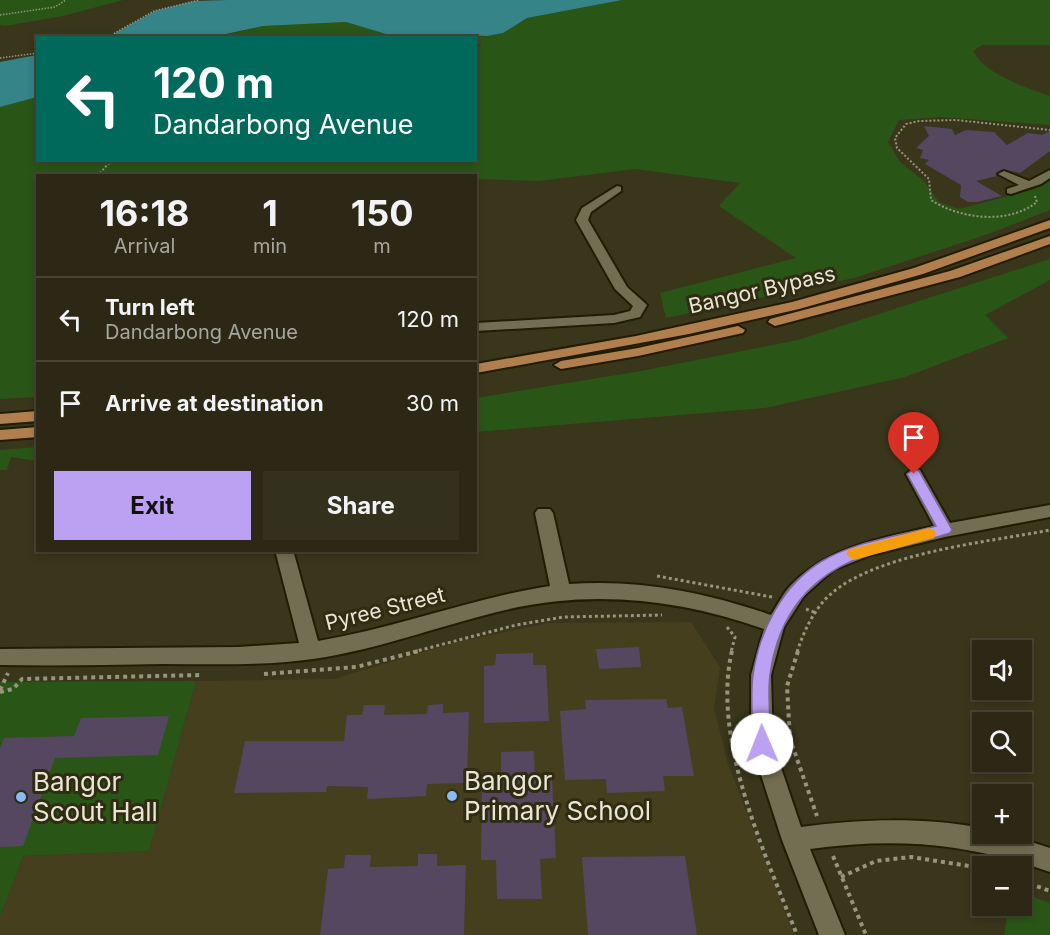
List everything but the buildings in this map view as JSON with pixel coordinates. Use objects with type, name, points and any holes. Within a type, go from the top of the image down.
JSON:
[{"type":"main road","name":"Bangor Bypass","points":[[477,369],[633,341],[785,308],[900,277],[1050,224]]},
{"type":"main road","name":"Bangor Bypass","points":[[477,380],[638,352],[815,313],[955,274],[1050,240]]},
{"type":"main road","points":[[0,419],[36,416]]},
{"type":"main road","points":[[0,435],[36,432]]},
{"type":"street","points":[[1011,191],[1029,185],[1050,173]]},
{"type":"street","points":[[1004,174],[1029,185]]},
{"type":"street","points":[[477,327],[614,319],[635,314],[640,305],[633,296],[622,289],[582,220],[586,210],[617,189]]},
{"type":"street","points":[[914,474],[945,530]]},
{"type":"street","points":[[832,935],[794,840],[762,744],[761,675],[775,625],[797,591],[827,565],[867,549],[945,530],[1050,511]]},
{"type":"street","points":[[544,513],[561,592]]},
{"type":"street","points":[[285,552],[311,651]]},
{"type":"street","name":"Pyree Street","points":[[0,657],[229,656],[311,651],[353,644],[561,592],[615,590],[671,595],[726,607],[775,625]]},
{"type":"street","points":[[794,840],[904,828],[965,835],[1050,860]]},
{"type":"path","points":[[0,15],[55,7],[66,0]]},
{"type":"path","points":[[110,36],[154,11],[199,0]]},
{"type":"path","points":[[0,58],[36,53]]},
{"type":"path","points":[[1029,185],[1037,202],[1025,209],[990,217],[966,217],[944,210],[931,200],[929,179],[897,147],[896,133],[907,124],[941,120],[1050,130]]},
{"type":"path","points":[[99,174],[110,162]]},
{"type":"path","points":[[866,935],[825,835],[790,739],[787,686],[803,633],[823,602],[849,582],[879,566],[955,548],[1050,530]]},
{"type":"path","points":[[252,674],[356,667],[516,625],[564,618],[670,615]]},
{"type":"path","points":[[715,624],[727,627],[735,637],[728,667],[731,745],[762,846],[797,935]]},
{"type":"path","points":[[0,692],[13,689],[22,679],[205,675]]},
{"type":"path","points":[[842,877],[876,861],[911,857],[972,866]]},
{"type":"path","points":[[1032,885],[1050,891]]},
{"type":"shaded area","name":"Bangor Primary School","points":[[691,622],[720,667],[714,708],[728,764],[794,935],[0,935],[0,917],[23,856],[149,851],[196,681],[334,679],[457,642],[549,623]]},
{"type":"green space","points":[[0,0],[123,0],[63,16],[5,26],[0,25]]},
{"type":"green space","points":[[622,0],[1050,0],[1050,45],[982,45],[973,51],[987,67],[996,73],[1050,96],[1050,125],[941,117],[899,120],[888,142],[900,162],[924,181],[939,202],[959,209],[1035,189],[1050,180],[1050,210],[991,233],[854,278],[666,318],[660,293],[796,258],[719,206],[740,183],[635,169],[539,181],[477,179],[477,174],[36,174],[36,397],[0,399],[0,107],[36,97],[36,162],[477,162],[477,47],[481,45],[477,43],[477,36],[503,33],[527,18]]},
{"type":"green space","points":[[346,22],[393,36],[220,36],[263,26]]},
{"type":"green space","points":[[1050,259],[1050,280],[985,315],[1008,338],[905,377],[765,408],[477,432],[477,398],[641,371],[798,340]]},
{"type":"green space","points":[[36,447],[36,461],[11,457],[7,470],[0,470],[0,450]]},
{"type":"green space","points":[[196,681],[149,851],[23,856],[0,917],[0,682]]},
{"type":"green space","points":[[1032,897],[1050,903],[1050,935],[1004,935],[1007,916],[1032,916]]},
{"type":"water","points":[[622,0],[527,18],[503,33],[487,36],[393,36],[346,22],[263,26],[217,36],[110,36],[155,11],[195,1]]},
{"type":"water","points":[[36,55],[36,97],[0,107],[0,62]]},
{"type":"slow traffic","points":[[854,554],[928,534]]},
{"type":"place","name":"Bangor Primary School","points":[[452,796]]},
{"type":"place","name":"Bangor Scout Hall","points":[[21,797]]},
{"type":"route","points":[[762,744],[761,675],[775,625],[797,591],[827,565],[867,549],[945,530],[914,474]]}]
